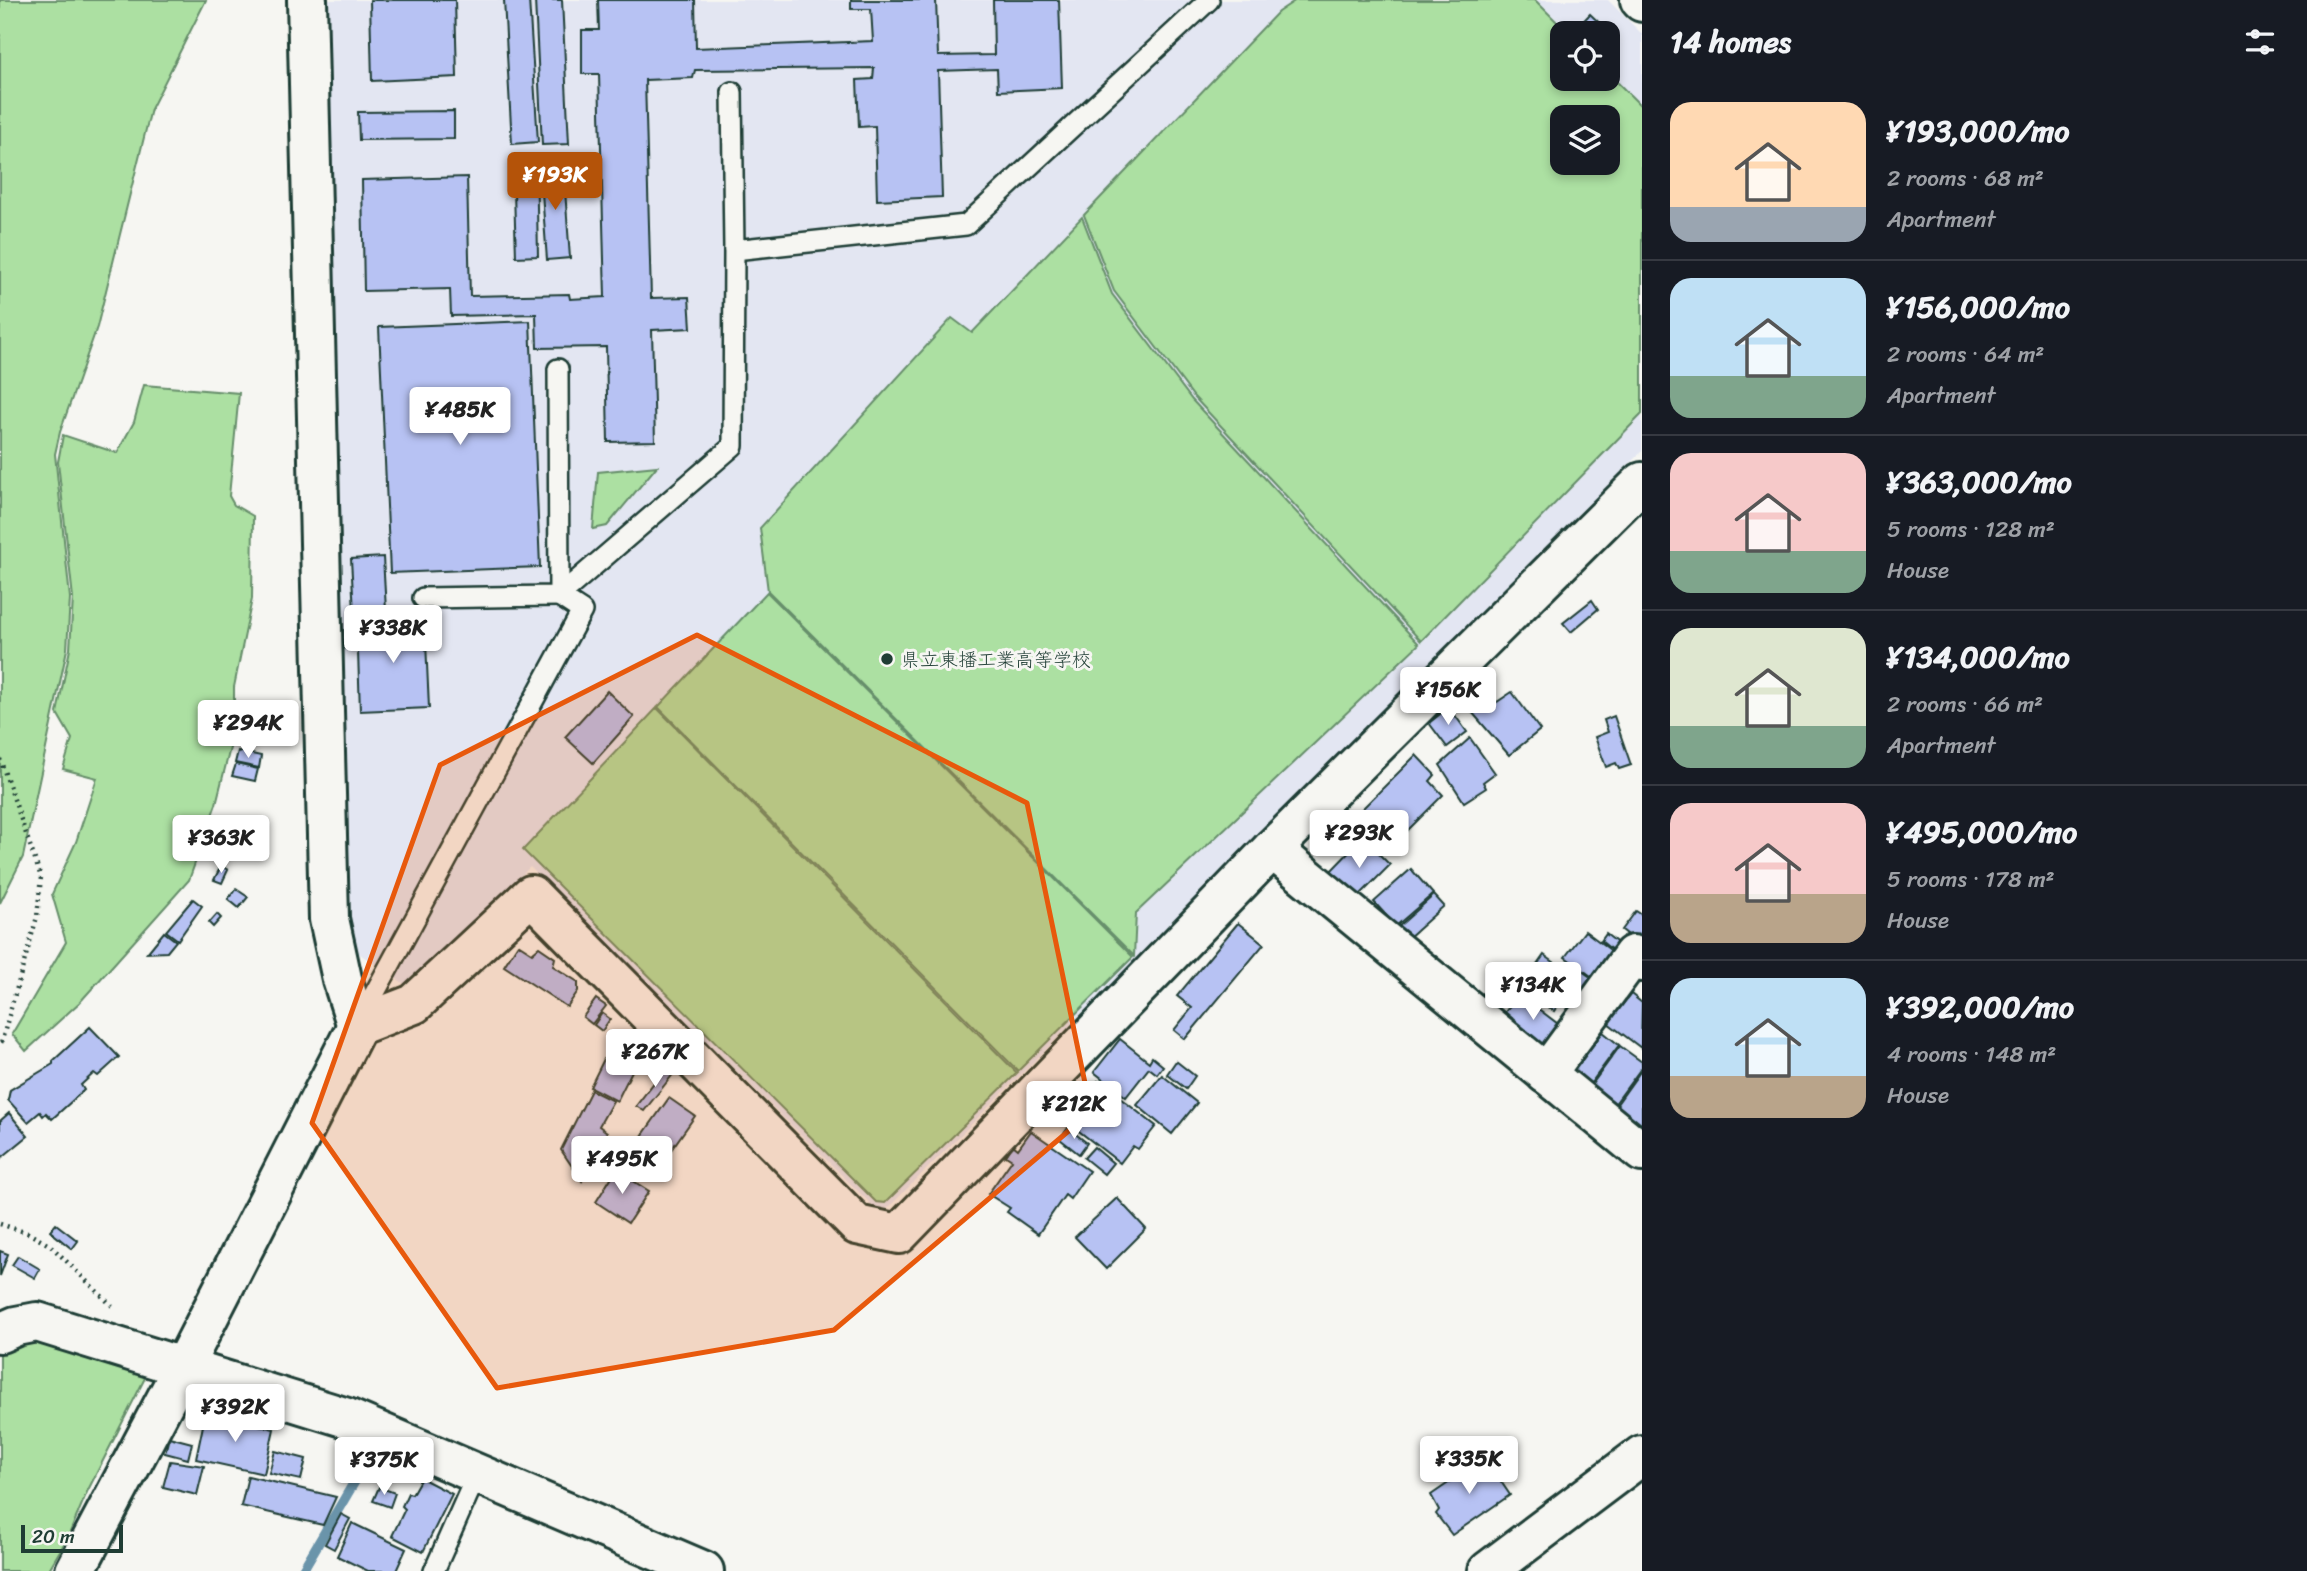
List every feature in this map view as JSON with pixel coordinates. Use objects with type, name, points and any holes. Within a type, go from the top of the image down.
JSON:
[{"type":"street","points":[[307,0],[329,919],[342,979],[357,1026]]},
{"type":"street","points":[[75,1571],[182,1369],[357,1026],[414,1004],[531,895],[857,1225],[899,1234],[1272,849],[1642,482]]},
{"type":"street","points":[[1272,849],[1642,1152]]},
{"type":"street","points":[[1546,1074],[1633,955],[1642,962]]},
{"type":"street","points":[[0,1333],[16,1326],[37,1322],[347,1418],[704,1571]]},
{"type":"street","points":[[1488,1571],[1642,1455]]},
{"type":"lane","points":[[734,250],[967,225],[1209,0]]},
{"type":"lane","points":[[559,596],[733,446],[732,92]]},
{"type":"lane","points":[[558,369],[559,596]]},
{"type":"lane","points":[[357,1026],[582,611],[559,596],[423,598]]},
{"type":"lane","points":[[434,1571],[477,1474]]},
{"type":"path","points":[[0,759],[41,877],[37,917],[0,1047]]},
{"type":"path","points":[[0,1224],[28,1233],[51,1246],[116,1310]]},
{"type":"highlighted area","points":[[697,635],[1027,803],[1091,1112],[834,1330],[497,1388],[312,1123],[440,765]]},
{"type":"shaded area","name":"県立東播工業高等学校","points":[[321,0],[1608,0],[1642,34],[1642,451],[887,1209],[874,1207],[530,867],[409,987],[348,946]]},
{"type":"green space","points":[[0,0],[206,0],[151,109],[97,327],[60,432],[55,454],[70,598],[67,649],[23,857],[0,903]]},
{"type":"green space","points":[[1296,0],[1535,0],[1556,21],[1550,21],[1550,91],[1620,91],[1620,85],[1642,107],[1642,414],[1421,641],[1194,397],[1114,291],[1084,215],[1278,12]]},
{"type":"green space","points":[[1082,217],[1112,294],[1192,400],[1419,644],[1136,913],[1134,956],[768,591],[760,528],[952,318],[972,333]]},
{"type":"green space","points":[[144,385],[239,393],[229,496],[234,505],[253,516],[252,599],[234,687],[234,732],[216,804],[189,880],[80,1002],[26,1051],[12,1034],[66,942],[52,894],[76,842],[97,778],[63,769],[72,739],[57,713],[70,649],[73,598],[58,462],[63,435],[117,453],[134,422]]},
{"type":"green space","points":[[657,466],[607,526],[593,529],[598,472]]},
{"type":"green space","points":[[767,592],[1133,957],[1018,1071],[658,707]]},
{"type":"green space","points":[[657,708],[1017,1073],[885,1203],[876,1202],[523,850]]},
{"type":"green space","points":[[22,1333],[141,1371],[146,1376],[87,1492],[68,1537],[48,1571],[0,1571],[0,1341]]},
{"type":"building","points":[[370,0],[455,0],[457,77],[372,81]]},
{"type":"building","points":[[504,0],[529,0],[538,142],[512,144]]},
{"type":"building","points":[[535,0],[562,0],[569,144],[542,145]]},
{"type":"building","points":[[598,0],[695,0],[696,48],[873,41],[871,9],[851,9],[851,0],[936,0],[938,56],[994,55],[993,0],[1059,0],[1062,88],[998,91],[997,69],[938,71],[942,197],[877,200],[875,126],[859,127],[857,80],[873,79],[874,68],[695,70],[693,78],[645,80],[651,298],[689,297],[691,328],[652,330],[655,441],[608,442],[606,347],[537,348],[536,314],[451,316],[450,289],[364,291],[362,180],[467,177],[470,296],[569,294],[570,299],[605,297],[599,74],[582,74],[582,30],[599,30]]},
{"type":"building","points":[[1590,14],[1597,21],[1583,21]]},
{"type":"building","points":[[454,111],[454,139],[359,140],[358,112]]},
{"type":"building","points":[[536,158],[538,256],[516,257],[513,159]]},
{"type":"building","points":[[563,163],[570,258],[547,260],[540,165]]},
{"type":"building","points":[[530,321],[540,567],[390,573],[379,327]]},
{"type":"building","points":[[383,557],[386,610],[354,612],[351,559]]},
{"type":"building","points":[[1592,600],[1598,609],[1571,632],[1563,623]]},
{"type":"building","points":[[425,620],[429,708],[360,711],[357,622]]},
{"type":"building","points":[[607,691],[634,717],[593,763],[565,737]]},
{"type":"building","points":[[1512,692],[1540,730],[1509,755],[1471,711],[1488,695],[1497,702]]},
{"type":"building","points":[[1449,707],[1467,732],[1447,747],[1429,723]]},
{"type":"building","points":[[246,713],[290,718],[287,742],[243,735]]},
{"type":"building","points":[[1614,716],[1631,765],[1619,769],[1616,763],[1606,767],[1595,737],[1608,732],[1604,720]]},
{"type":"building","points":[[1470,738],[1495,773],[1483,782],[1486,788],[1464,802],[1440,765]]},
{"type":"building","points":[[238,751],[261,756],[259,768],[235,763]]},
{"type":"building","points":[[1416,755],[1435,775],[1430,781],[1443,795],[1392,846],[1358,813]]},
{"type":"building","points":[[236,764],[258,769],[255,781],[232,776]]},
{"type":"building","points":[[1363,838],[1390,865],[1354,901],[1327,875]]},
{"type":"building","points":[[221,866],[228,870],[222,883],[214,880]]},
{"type":"building","points":[[1411,869],[1433,894],[1396,926],[1374,902]]},
{"type":"building","points":[[236,889],[248,897],[239,908],[228,899]]},
{"type":"building","points":[[1434,895],[1444,906],[1408,938],[1398,927]]},
{"type":"building","points":[[193,899],[202,906],[178,940],[166,931]]},
{"type":"building","points":[[1636,911],[1642,915],[1642,946],[1622,930]]},
{"type":"building","points":[[217,914],[221,918],[213,927],[209,923]]},
{"type":"building","points":[[1238,923],[1264,944],[1185,1039],[1174,1030],[1192,1008],[1177,996]]},
{"type":"building","points":[[1585,931],[1617,955],[1598,981],[1565,957]]},
{"type":"building","points":[[164,932],[176,941],[167,952],[147,953]]},
{"type":"building","points":[[1606,934],[1624,948],[1618,955],[1601,941]]},
{"type":"building","points":[[518,944],[532,953],[539,947],[555,958],[553,966],[578,982],[578,991],[567,1007],[504,966]]},
{"type":"building","points":[[1544,955],[1576,978],[1554,1011],[1521,988]]},
{"type":"building","points":[[1582,971],[1599,983],[1589,996],[1573,984]]},
{"type":"building","points":[[1519,994],[1562,1027],[1545,1049],[1509,1021],[1512,1018],[1505,1012]]},
{"type":"building","points":[[1631,994],[1642,1003],[1641,1048],[1608,1023]]},
{"type":"building","points":[[596,999],[606,1006],[592,1024],[583,1017]]},
{"type":"building","points":[[602,1013],[610,1019],[602,1031],[594,1025]]},
{"type":"building","points":[[90,1027],[119,1057],[98,1076],[94,1073],[81,1085],[84,1090],[52,1119],[46,1113],[43,1116],[40,1112],[28,1122],[8,1100],[10,1090],[53,1064],[53,1061]]},
{"type":"building","points":[[1603,1032],[1619,1045],[1588,1087],[1571,1074]]},
{"type":"building","points":[[614,1039],[641,1053],[617,1101],[590,1087]]},
{"type":"building","points":[[1120,1039],[1149,1062],[1152,1057],[1163,1066],[1157,1074],[1149,1068],[1126,1097],[1094,1072]]},
{"type":"building","points":[[1620,1046],[1642,1062],[1642,1067],[1614,1105],[1590,1087]]},
{"type":"building","points":[[1176,1061],[1195,1076],[1186,1089],[1167,1074]]},
{"type":"building","points":[[666,1067],[674,1073],[644,1111],[636,1106]]},
{"type":"building","points":[[1642,1069],[1642,1130],[1612,1111]]},
{"type":"building","points":[[1162,1075],[1197,1103],[1172,1134],[1137,1105]]},
{"type":"building","points":[[1098,1081],[1156,1126],[1138,1149],[1133,1146],[1120,1163],[1075,1128],[1083,1118],[1075,1111]]},
{"type":"building","points":[[591,1090],[613,1101],[599,1126],[607,1132],[582,1181],[561,1150]]},
{"type":"building","points":[[669,1098],[695,1116],[656,1171],[630,1153]]},
{"type":"building","points":[[9,1113],[28,1136],[0,1159],[0,1121]]},
{"type":"building","points":[[1068,1128],[1087,1143],[1079,1154],[1060,1139]]},
{"type":"building","points":[[1031,1131],[1089,1171],[1070,1199],[1065,1195],[1038,1234],[1007,1212],[1010,1208],[988,1194],[1012,1160],[1006,1156],[1013,1145],[1018,1149]]},
{"type":"building","points":[[1094,1147],[1113,1163],[1104,1174],[1084,1158]]},
{"type":"building","points":[[616,1170],[649,1191],[628,1223],[596,1202]]},
{"type":"building","points":[[1117,1198],[1146,1229],[1106,1269],[1075,1237]]},
{"type":"building","points":[[56,1224],[78,1241],[72,1249],[50,1231]]},
{"type":"building","points":[[0,1251],[8,1254],[0,1276]]},
{"type":"building","points":[[18,1256],[40,1269],[35,1278],[12,1265]]},
{"type":"building","points":[[219,1415],[274,1429],[264,1474],[196,1459],[205,1416],[218,1418]]},
{"type":"building","points":[[169,1437],[192,1443],[188,1459],[165,1453]]},
{"type":"building","points":[[275,1451],[306,1459],[301,1480],[269,1473]]},
{"type":"building","points":[[1485,1458],[1510,1495],[1452,1535],[1436,1514],[1439,1510],[1431,1495]]},
{"type":"building","points":[[170,1461],[204,1466],[197,1495],[163,1487]]},
{"type":"building","points":[[248,1476],[336,1497],[323,1525],[241,1506]]},
{"type":"building","points":[[421,1478],[452,1494],[423,1552],[392,1536],[405,1509],[402,1506],[408,1493],[412,1494]]},
{"type":"building","points":[[379,1487],[395,1493],[390,1507],[373,1501]]},
{"type":"building","points":[[341,1514],[350,1519],[334,1549],[325,1544]]},
{"type":"building","points":[[352,1523],[406,1549],[396,1571],[368,1571],[337,1556]]},
{"type":"waterway","points":[[302,1571],[372,1452]]},
{"type":"place","name":"県立東播工業高等学校","points":[[887,659]]}]
